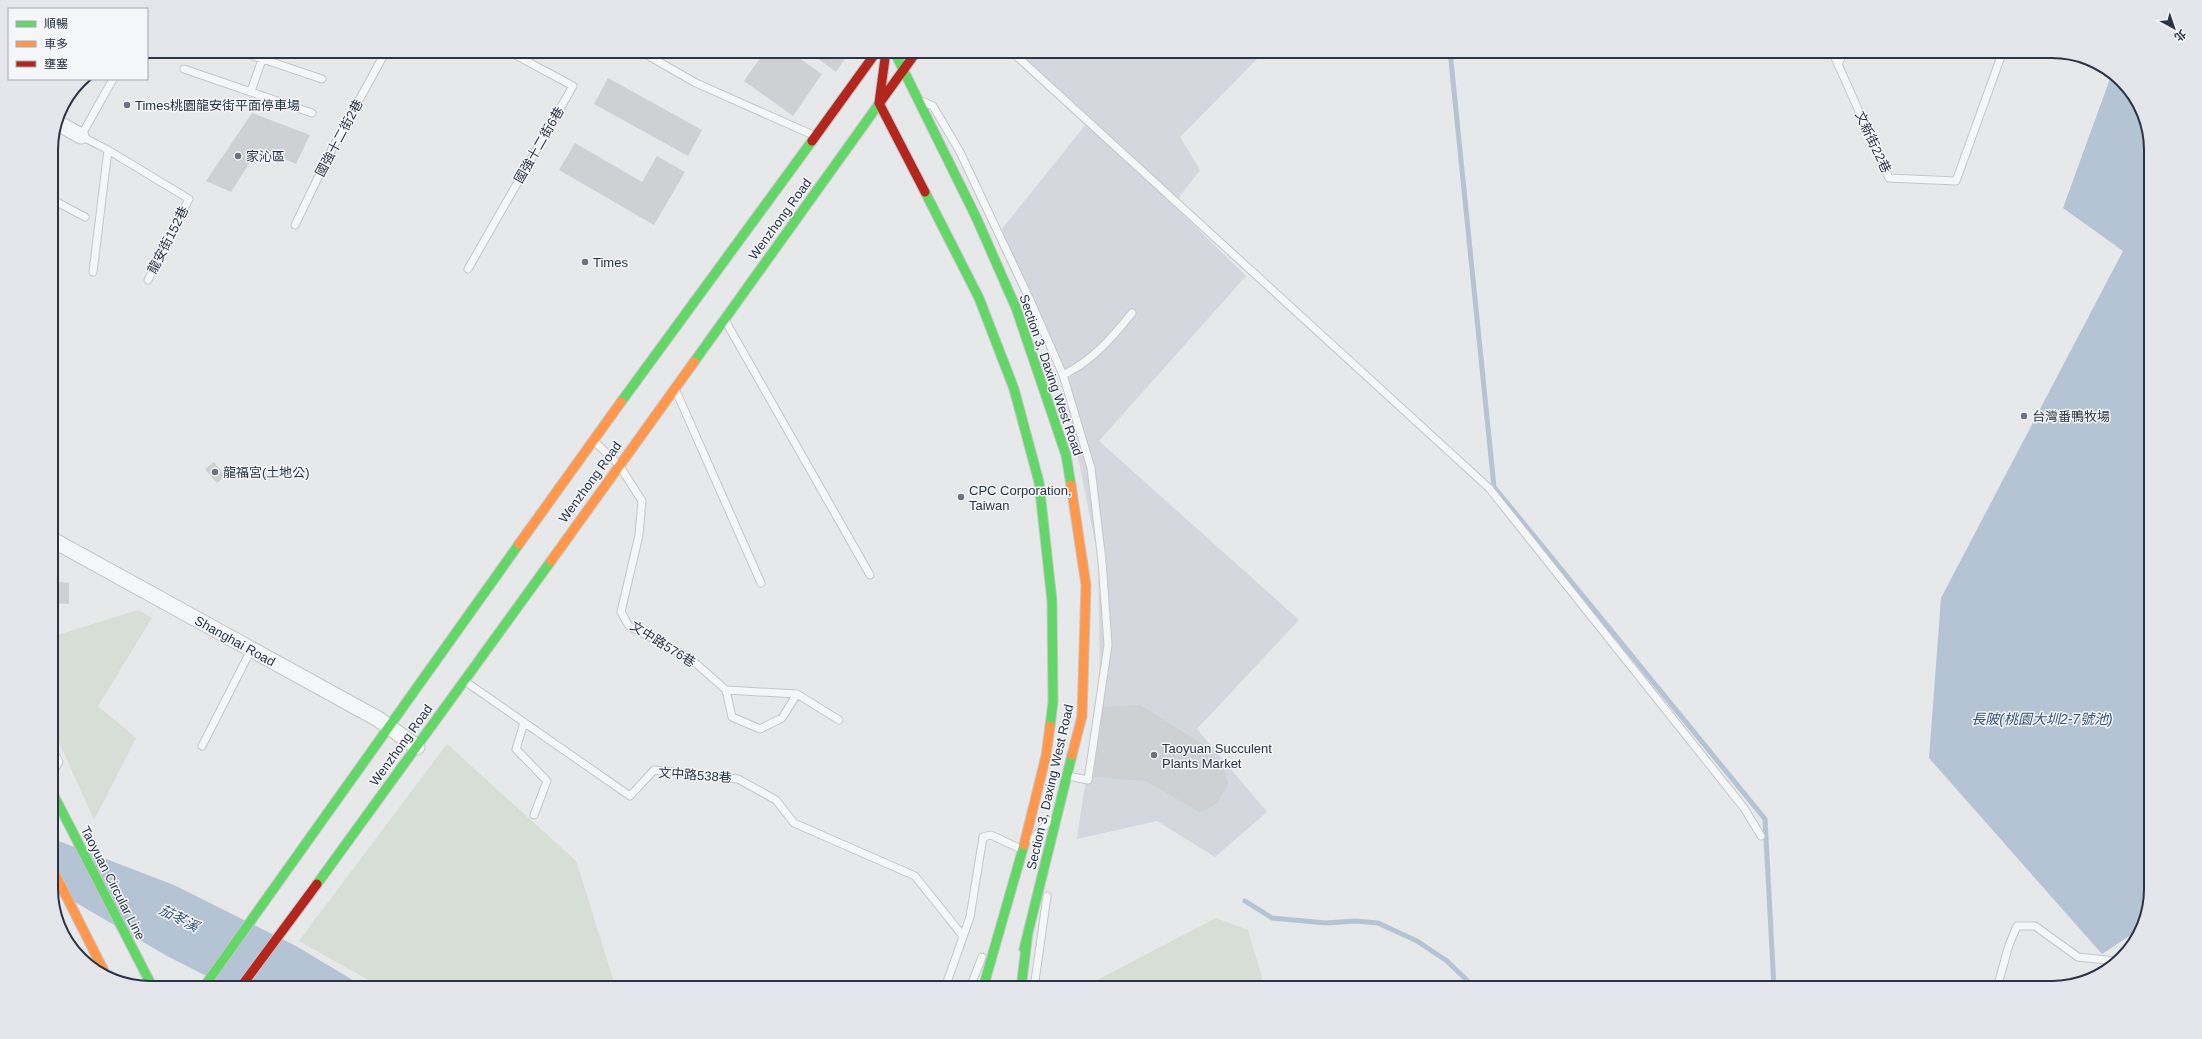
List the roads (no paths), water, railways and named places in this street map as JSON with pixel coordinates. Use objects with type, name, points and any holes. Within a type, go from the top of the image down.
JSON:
[{"type":"main road","name":"Wenzhong Road","points":[[209,981],[234,951],[256,912],[593,440],[872,58]]},
{"type":"main road","points":[[879,103],[885,58]]},
{"type":"main road","name":"Section 3, Daxing West Road","points":[[897,58],[916,99],[976,217],[1016,308],[1066,455],[1086,585],[1082,716],[1017,981]]},
{"type":"main road","name":"Wenzhong Road","points":[[244,981],[253,963],[283,928],[417,747],[912,58]]},
{"type":"main road","name":"Section 3, Daxing West Road","points":[[879,103],[979,298],[1014,389],[1028,432],[1039,482],[1052,601],[1053,702],[1046,756],[1023,850],[985,981]]},
{"type":"main road","name":"Taoyuan Circular Line","points":[[58,804],[148,981]]},
{"type":"main road","points":[[58,880],[102,968]]},
{"type":"main road","points":[[1022,981],[1028,932]]},
{"type":"street","points":[[61,125],[81,136]]},
{"type":"street","name":"Shanghai Road","points":[[58,543],[389,727],[417,747]]},
{"type":"lane","points":[[259,58],[322,79]]},
{"type":"lane","name":"國強十二街2巷","points":[[295,225],[331,151],[382,58]]},
{"type":"lane","name":"國強十二街6巷","points":[[468,269],[573,86],[521,58]]},
{"type":"lane","points":[[653,58],[696,82],[815,136]]},
{"type":"lane","points":[[1019,58],[1409,417],[1489,488],[1744,808],[1761,836]]},
{"type":"lane","name":"文新街22巷","points":[[1835,58],[1889,178],[1956,181],[2000,58]]},
{"type":"lane","points":[[1838,65],[1841,58]]},
{"type":"lane","points":[[251,91],[262,59]]},
{"type":"lane","points":[[184,69],[312,113]]},
{"type":"lane","points":[[81,136],[112,80]]},
{"type":"lane","points":[[916,99],[933,106],[960,152],[1014,263],[1063,375],[1091,468],[1102,561],[1108,645],[1088,780],[1068,776]]},
{"type":"lane","name":"龍安街152巷","points":[[81,136],[190,198],[148,280]]},
{"type":"lane","points":[[93,272],[108,150]]},
{"type":"lane","points":[[58,203],[85,217]]},
{"type":"lane","points":[[1063,375],[1082,366],[1111,339],[1132,313]]},
{"type":"lane","points":[[724,319],[870,575]]},
{"type":"lane","points":[[675,387],[761,583]]},
{"type":"lane","name":"文中路576巷","points":[[593,440],[619,465],[642,501],[639,535],[621,612],[629,626],[691,659],[726,690]]},
{"type":"lane","points":[[202,746],[251,650]]},
{"type":"lane","name":"文中路538巷","points":[[464,681],[630,796],[654,770],[738,779],[776,800],[794,823],[915,876],[963,936]]},
{"type":"lane","points":[[797,694],[782,718],[760,729],[732,717],[726,690],[797,694],[839,720]]},
{"type":"lane","points":[[524,723],[516,749],[546,780],[534,815]]},
{"type":"lane","points":[[987,944],[1023,850],[1059,811]]},
{"type":"lane","points":[[1035,981],[1059,811]]},
{"type":"lane","points":[[947,981],[970,917],[983,837],[991,835],[1023,850]]},
{"type":"lane","points":[[1999,981],[2009,945],[2017,926],[2035,926],[2078,957],[2110,960]]},
{"type":"lane","points":[[973,981],[984,952]]},
{"type":"water","name":"長陂(桃園大圳2-7號池)","points":[[2110,79],[2121,89],[2134,109],[2139,121],[2144,144],[2144,889],[2141,913],[2131,935],[2102,954],[1929,758],[1941,598],[2123,251],[2063,208]]},
{"type":"water","name":"茄苳溪","points":[[58,841],[174,885],[296,946],[354,981],[216,981],[167,956],[58,892]]},
{"type":"waterway","points":[[1451,58],[1494,487],[1765,819],[1774,981]]},
{"type":"waterway","points":[[1245,901],[1272,918],[1326,923],[1355,921],[1378,923],[1417,941],[1447,961],[1468,981]]},
{"type":"place","name":"Times桃園龍安街平面停車場","points":[[127,105]]},
{"type":"place","name":"家沁區","points":[[238,156]]},
{"type":"place","name":"Times","points":[[585,262]]},
{"type":"place","name":"台灣番鴨牧場","points":[[2024,416]]},
{"type":"place","name":"龍福宮(土地公)","points":[[215,472]]},
{"type":"place","name":"CPC Corporation, Taiwan","points":[[961,497]]},
{"type":"place","name":"Taoyuan Succulent Plants Market","points":[[1154,755]]}]
